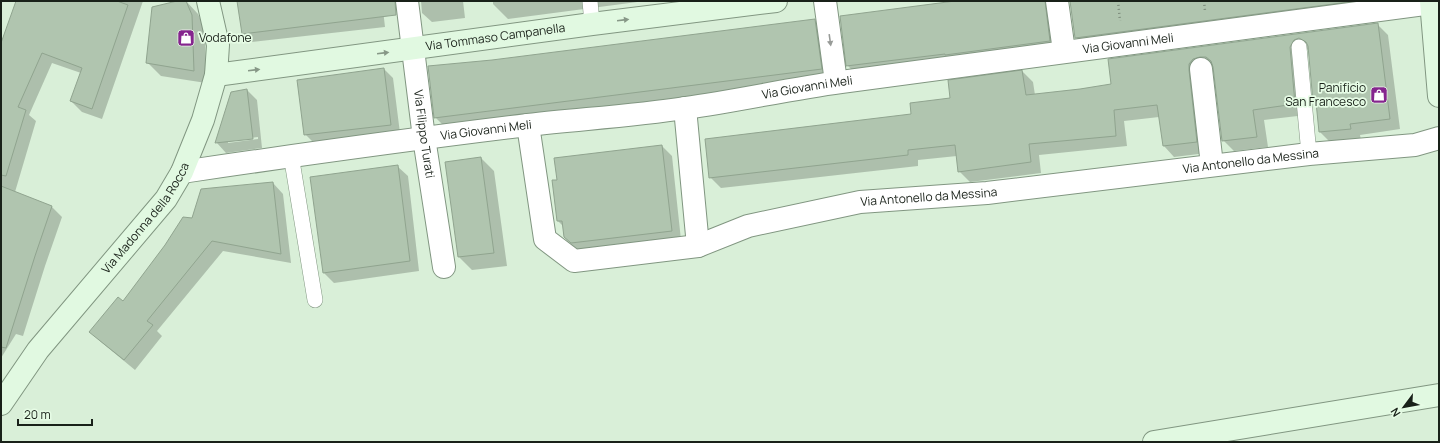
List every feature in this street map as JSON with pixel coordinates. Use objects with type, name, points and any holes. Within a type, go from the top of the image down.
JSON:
[{"type":"street","name":"Via Madonna della Rocca","points":[[1,404],[38,350],[166,199],[182,172],[203,120],[216,75],[218,45],[208,1]]},
{"type":"street","name":"Via Filippo Turati","points":[[407,1],[424,138],[444,267]]},
{"type":"street","name":"Via Tommaso Campanella","points":[[216,75],[592,24],[776,1]]},
{"type":"street","points":[[825,1],[836,82]]},
{"type":"street","points":[[1058,1],[1064,51]]},
{"type":"street","points":[[1431,2],[1439,96]]},
{"type":"street","name":"Via Giovanni Meli","points":[[182,172],[291,155],[424,138],[685,108],[836,82],[1064,51],[1297,22],[1431,2]]},
{"type":"street","points":[[1201,69],[1212,165]]},
{"type":"street","points":[[685,108],[698,246]]},
{"type":"street","name":"Via Antonello da Messina","points":[[528,125],[545,239],[574,261],[698,246],[748,226],[860,202],[987,193],[1309,154],[1416,145],[1439,138]]},
{"type":"street","points":[[1154,442],[1439,394]]},
{"type":"lane","points":[[590,1],[592,24]]},
{"type":"lane","points":[[1300,46],[1309,154]]},
{"type":"lane","points":[[291,155],[315,300]]},
{"type":"building","points":[[16,1],[117,1],[128,5],[92,109],[70,101],[82,68],[42,53],[18,107],[26,110],[6,176],[1,175],[1,43]]},
{"type":"building","points":[[177,1],[186,1],[192,15],[194,71],[146,63],[152,7]]},
{"type":"building","points":[[237,1],[395,1],[396,15],[242,34]]},
{"type":"building","points":[[955,1],[1045,1],[1050,41],[846,66],[840,16]]},
{"type":"building","points":[[1070,1],[1356,1],[1075,38]]},
{"type":"building","points":[[815,19],[822,69],[434,118],[428,66],[492,60]]},
{"type":"building","points":[[1378,23],[1390,119],[1350,124],[1351,129],[1319,132],[1316,102],[1313,102],[1308,46],[1306,42],[1299,38],[1294,40],[1290,47],[1295,104],[1253,110],[1257,137],[1222,141],[1213,67],[1211,61],[1206,57],[1200,57],[1193,59],[1189,64],[1197,142],[1163,146],[1157,105],[1114,110],[1116,136],[1029,144],[1031,162],[958,172],[955,145],[908,150],[908,155],[709,178],[705,139],[911,114],[910,103],[950,98],[948,80],[1022,70],[1026,95],[1080,89],[1111,84],[1108,59]]},
{"type":"building","points":[[384,68],[391,125],[304,135],[297,80]]},
{"type":"building","points":[[247,89],[253,139],[215,143],[231,92]]},
{"type":"building","points":[[662,145],[672,231],[571,243],[564,237],[562,221],[557,221],[552,180],[557,180],[554,158]]},
{"type":"building","points":[[481,157],[494,253],[458,257],[445,162]]},
{"type":"building","points":[[398,165],[410,261],[323,273],[310,177]]},
{"type":"building","points":[[273,182],[281,254],[212,241],[147,321],[153,325],[124,360],[89,332],[118,297],[123,301],[165,245],[183,217],[192,218],[201,189]]},
{"type":"building","points":[[1,186],[52,206],[6,348],[1,347]]},
{"type":"place","name":"Vodafone","points":[[186,38]]},
{"type":"place","name":"Panificio San Francesco","points":[[1379,95]]}]
